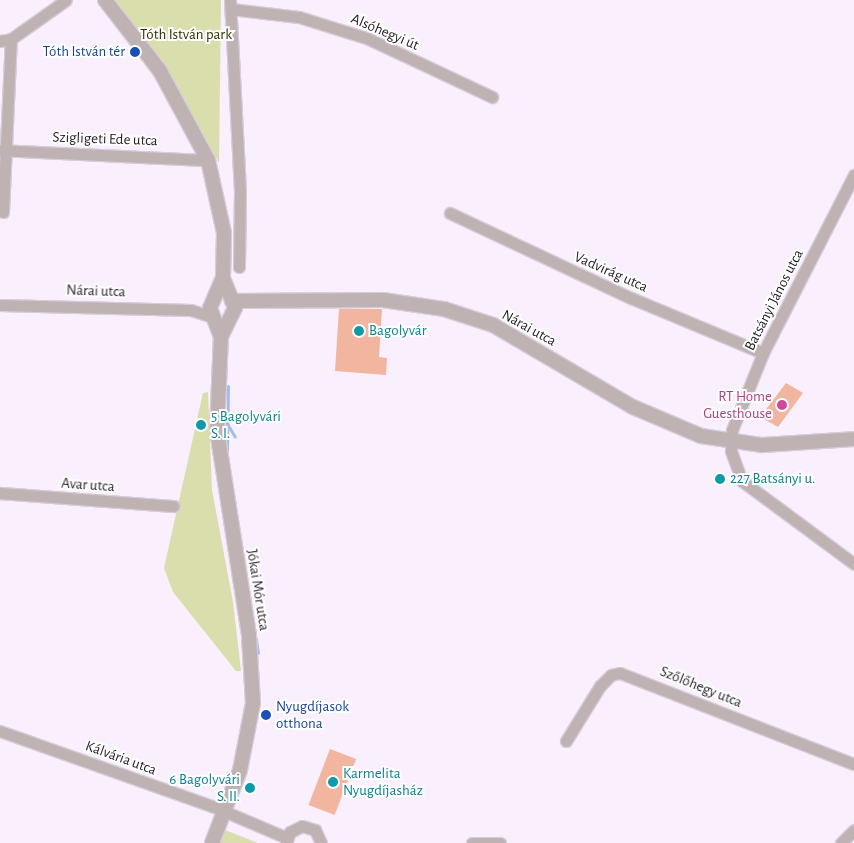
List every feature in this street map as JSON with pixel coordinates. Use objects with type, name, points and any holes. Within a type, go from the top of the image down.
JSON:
[{"type":"street","points":[[3,212],[6,40],[66,0]]},
{"type":"street","points":[[104,0],[160,71],[208,160],[221,215],[223,278],[232,307],[225,321],[214,317]]},
{"type":"street","name":"Alsóhegyi út","points":[[239,267],[240,192],[231,4],[267,10],[344,30],[492,97]]},
{"type":"street","name":"Szigligeti Ede utca","points":[[3,150],[208,160]]},
{"type":"street","name":"Batsányi János utca","points":[[731,441],[732,430],[763,353],[854,176]]},
{"type":"street","name":"Vadvirág utca","points":[[450,213],[630,298],[763,353]]},
{"type":"street","points":[[212,301],[223,278]]},
{"type":"street","points":[[212,301],[222,296],[232,307]]},
{"type":"street","name":"Nárai utca","points":[[232,307],[295,300],[383,300],[444,310],[479,320],[659,420],[731,441],[794,446],[854,439]]},
{"type":"street","name":"Nárai utca","points":[[191,310],[212,301]]},
{"type":"street","name":"Jókai Mór utca","points":[[212,301],[214,317],[221,338]]},
{"type":"street","name":"Nárai utca","points":[[0,305],[191,310],[214,317]]},
{"type":"street","name":"Jókai Mór utca","points":[[212,843],[250,738],[253,703],[249,635],[217,431],[221,338],[232,307]]},
{"type":"street","points":[[731,441],[732,461],[742,481],[854,564]]},
{"type":"street","name":"Avar utca","points":[[0,493],[174,506]]},
{"type":"street","name":"Szőlőhegy utca","points":[[566,741],[600,686],[611,675],[620,673],[854,764]]},
{"type":"street","name":"Kálvária utca","points":[[0,731],[224,812],[286,840]]},
{"type":"street","points":[[286,840],[295,828],[309,826],[319,835],[321,843]]},
{"type":"street","points":[[841,843],[854,830]]},
{"type":"street","points":[[472,843],[500,843]]},
{"type":"green space","name":"Tóth István park","points":[[109,0],[221,0],[219,163],[162,60]]},
{"type":"green space","points":[[208,392],[212,490],[233,602],[241,671],[236,671],[173,592],[164,568],[203,393]]},
{"type":"green space","points":[[225,830],[258,843],[220,843]]},
{"type":"building","name":"Bagolyvár","points":[[339,309],[382,309],[379,357],[387,358],[386,375],[335,371]]},
{"type":"building","name":"RT Home Guesthouse","points":[[786,383],[803,393],[778,427],[760,417]]},
{"type":"building","name":"Karmelita Nyugdíjasház","points":[[330,749],[356,759],[335,815],[308,805]]},
{"type":"waterway","points":[[227,452],[228,386]]},
{"type":"waterway","points":[[226,422],[235,437]]},
{"type":"waterway","points":[[256,639],[258,653]]},
{"type":"place","name":"Tóth István tér","points":[[135,52]]},
{"type":"place","name":"Bagolyvár","points":[[359,331]]},
{"type":"place","name":"RT Home Guesthouse","points":[[782,405]]},
{"type":"place","name":"5 Bagolyvári S. I.","points":[[201,425]]},
{"type":"place","name":"227 Batsányi u.","points":[[720,479]]},
{"type":"place","name":"Nyugdíjasok otthona","points":[[266,715]]},
{"type":"place","name":"Karmelita Nyugdíjasház","points":[[333,782]]},
{"type":"place","name":"6 Bagolyvári S. II.","points":[[250,788]]}]
